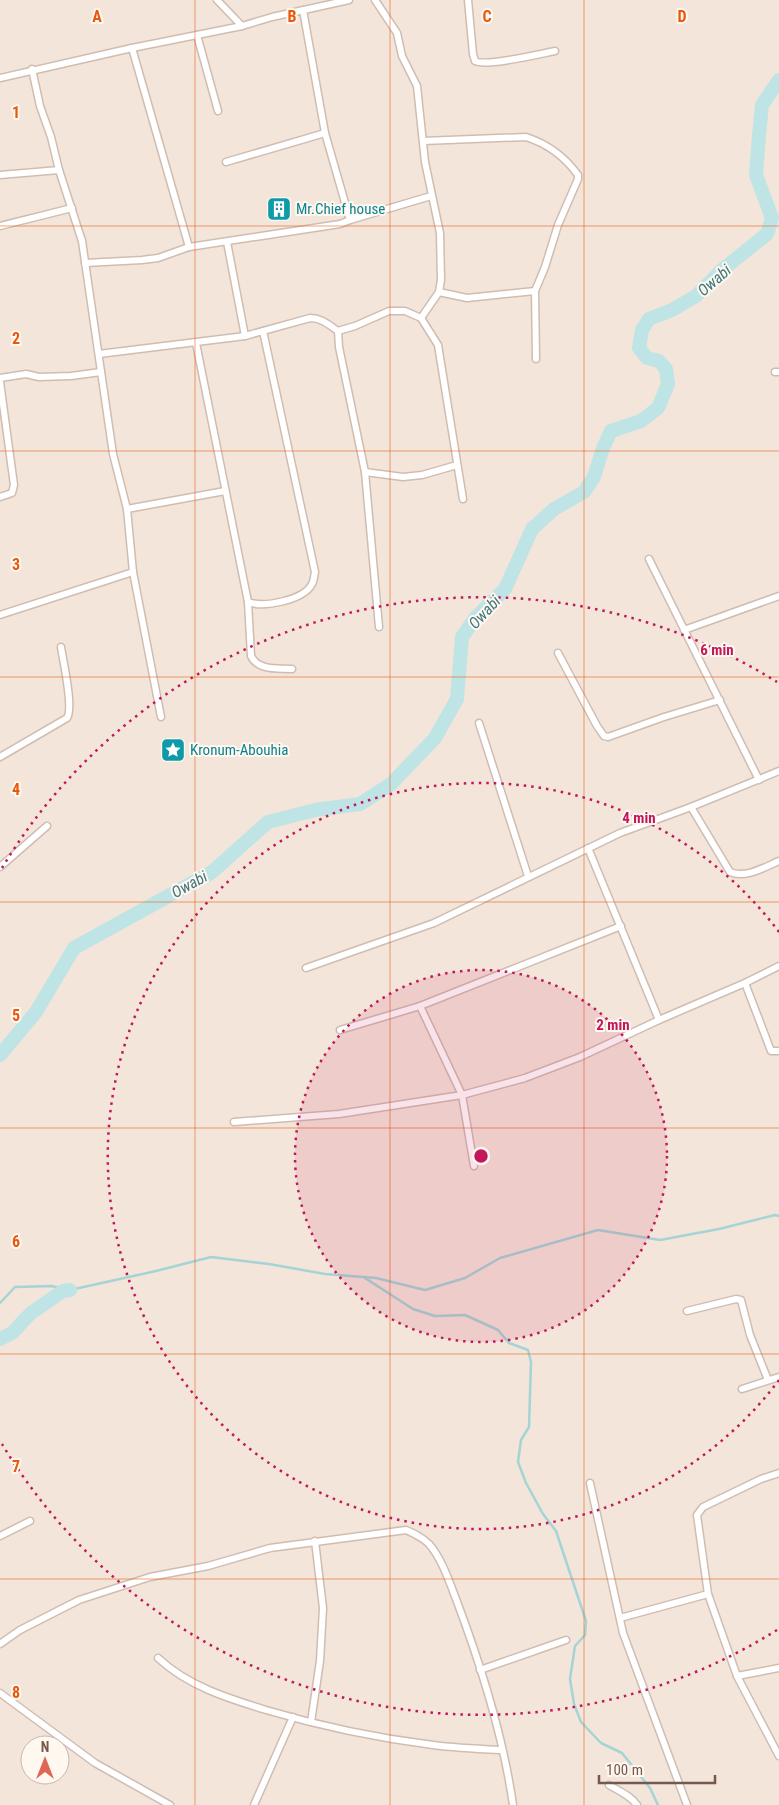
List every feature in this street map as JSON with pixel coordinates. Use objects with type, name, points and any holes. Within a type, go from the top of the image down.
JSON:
[{"type":"street","points":[[217,0],[242,26]]},
{"type":"street","points":[[0,78],[32,69],[242,26],[272,17],[349,0]]},
{"type":"street","points":[[375,0],[397,33],[402,56],[417,86],[425,162],[440,233],[442,270],[439,292],[421,318]]},
{"type":"street","points":[[468,0],[473,54],[475,60],[479,63],[555,51]]},
{"type":"street","points":[[303,10],[325,133],[350,220]]},
{"type":"street","points":[[197,35],[218,111]]},
{"type":"street","points":[[132,48],[189,247]]},
{"type":"street","points":[[32,69],[40,106],[52,137],[59,170],[82,241],[114,454],[127,509],[133,572],[161,718]]},
{"type":"street","points":[[226,162],[325,133]]},
{"type":"street","points":[[424,141],[526,137],[539,141],[555,150],[579,177],[558,225],[545,267],[535,291],[536,359]]},
{"type":"street","points":[[0,175],[59,170]]},
{"type":"street","points":[[85,263],[158,258],[189,247],[340,224],[431,196]]},
{"type":"street","points":[[0,226],[72,208]]},
{"type":"street","points":[[227,242],[246,336]]},
{"type":"street","points":[[439,292],[467,298],[535,291]]},
{"type":"street","points":[[338,331],[390,311],[405,311],[421,318],[438,345],[463,499]]},
{"type":"street","points":[[99,354],[246,336],[310,318],[324,321],[338,331]]},
{"type":"street","points":[[248,602],[255,605],[269,604],[293,598],[308,590],[313,583],[315,572],[263,331]]},
{"type":"street","points":[[338,331],[339,346],[365,472],[379,627]]},
{"type":"street","points":[[196,343],[248,602],[251,656],[261,666],[292,668]]},
{"type":"street","points":[[0,378],[26,374],[39,377],[71,376],[101,372]]},
{"type":"street","points":[[0,382],[14,485],[12,493],[0,497]]},
{"type":"street","points":[[365,472],[403,477],[422,475],[457,465]]},
{"type":"street","points":[[127,509],[226,491]]},
{"type":"street","points":[[649,559],[759,780]]},
{"type":"street","points":[[0,615],[133,572]]},
{"type":"street","points":[[684,630],[779,596]]},
{"type":"street","points":[[0,757],[67,718],[69,714],[69,697],[61,647]]},
{"type":"street","points":[[558,653],[604,736],[608,737],[720,700]]},
{"type":"street","points":[[479,723],[528,876]]},
{"type":"street","points":[[306,968],[434,923],[620,833],[691,807],[779,771]]},
{"type":"street","points":[[691,807],[730,872],[740,875],[779,861]]},
{"type":"street","points":[[0,867],[47,826]]},
{"type":"street","points":[[588,848],[658,1020]]},
{"type":"street","points":[[340,1030],[420,1006],[621,926]]},
{"type":"street","points":[[234,1122],[339,1114],[462,1095],[534,1075],[580,1057],[779,966]]},
{"type":"street","points":[[745,983],[771,1051],[779,1051]]},
{"type":"street","points":[[420,1006],[462,1095],[474,1166]]},
{"type":"street","points":[[687,1311],[736,1299],[741,1300],[750,1334],[768,1380]]},
{"type":"street","points":[[742,1389],[779,1377]]},
{"type":"street","points":[[779,1473],[709,1504],[697,1515],[708,1594],[737,1676],[779,1756]]},
{"type":"street","points":[[590,1483],[623,1633],[687,1805]]},
{"type":"street","points":[[0,1536],[30,1521]]},
{"type":"street","points":[[0,1644],[20,1630],[79,1600],[150,1577],[208,1566],[270,1548],[406,1530],[419,1535],[430,1545],[444,1568],[470,1636],[491,1704],[512,1805]]},
{"type":"street","points":[[311,1722],[320,1661],[323,1608],[315,1541]]},
{"type":"street","points":[[620,1618],[708,1594]]},
{"type":"street","points":[[480,1670],[566,1640]]},
{"type":"street","points":[[158,1658],[177,1673],[217,1694],[292,1717],[434,1745],[501,1750]]},
{"type":"street","points":[[737,1676],[779,1668]]},
{"type":"street","points":[[0,1694],[95,1763],[170,1805]]},
{"type":"street","points":[[254,1805],[292,1717]]},
{"type":"street","points":[[609,1786],[623,1793],[637,1805]]},
{"type":"shaded area","points":[[0,0],[779,0],[779,1805],[0,1805]]},
{"type":"waterway","name":"Owabi","points":[[0,1055],[36,1012],[74,948],[212,872],[268,822],[315,810],[360,804],[391,784],[435,738],[457,699],[462,637],[476,617],[505,589],[532,529],[554,509],[584,492],[594,477],[603,448],[611,431],[641,421],[658,408],[668,384],[666,369],[659,361],[647,358],[639,348],[642,330],[649,319],[672,310],[696,296],[722,270],[767,234],[772,218],[756,175],[759,135],[762,105],[779,80]]},
{"type":"waterway","points":[[0,1303],[15,1287],[51,1286],[70,1290],[211,1257],[269,1264],[325,1274],[376,1278],[425,1290],[465,1278],[500,1258],[598,1230],[660,1240],[719,1229],[775,1215],[779,1216]]},
{"type":"waterway","points":[[365,1278],[413,1309],[435,1316],[465,1315],[498,1330],[509,1343],[528,1350],[531,1362],[529,1427],[521,1440],[518,1462],[526,1483],[543,1514],[556,1531],[586,1621],[585,1635],[575,1646],[570,1679],[574,1704],[581,1722],[601,1743],[622,1753],[650,1788],[658,1805]]},
{"type":"waterway","points":[[0,1339],[12,1333],[31,1313],[63,1291],[70,1290]]},
{"type":"place","name":"Mr.Chief house","points":[[279,209]]},
{"type":"place","name":"Kronum-Abouhia","points":[[173,750]]}]
